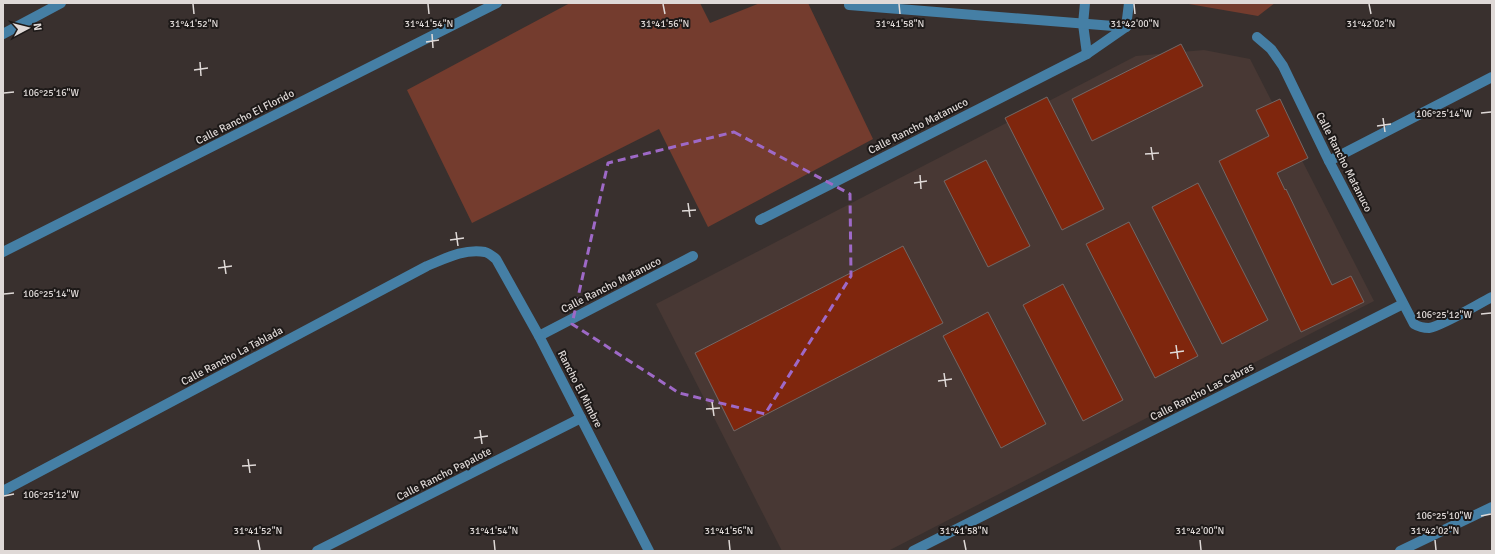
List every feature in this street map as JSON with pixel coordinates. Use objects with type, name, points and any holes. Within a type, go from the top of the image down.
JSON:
[{"type":"street","points":[[3,34],[61,3]]},
{"type":"street","name":"Calle Rancho El Florido","points":[[3,252],[497,3]]},
{"type":"street","points":[[1085,3],[1083,24],[1087,54]]},
{"type":"street","points":[[849,5],[1126,27],[1129,3]]},
{"type":"street","name":"Calle Rancho Matanuco","points":[[760,220],[1087,54],[1126,27]]},
{"type":"street","name":"Calle Rancho Matanuco","points":[[1258,37],[1271,49],[1283,66],[1329,160],[1403,304]]},
{"type":"street","points":[[1329,160],[1492,77]]},
{"type":"street","name":"Rancho El Mimbre","points":[[476,252],[486,252],[496,259],[539,336],[649,551]]},
{"type":"street","name":"Calle Rancho La Tablada","points":[[3,491],[427,266],[455,255],[476,252]]},
{"type":"street","name":"Calle Rancho Matanuco","points":[[539,336],[694,256]]},
{"type":"street","points":[[1403,304],[1414,324],[1421,328],[1430,328],[1492,297]]},
{"type":"street","name":"Calle Rancho Las Cabras","points":[[913,551],[1403,304]]},
{"type":"street","name":"Calle Rancho Papalote","points":[[318,551],[581,418]]},
{"type":"street","points":[[1405,550],[1492,508]]},
{"type":"highlighted area","points":[[734,132],[850,194],[851,276],[765,414],[679,393],[572,324],[608,163]]},
{"type":"shaded area","points":[[570,3],[700,3],[710,23],[760,3],[808,3],[873,139],[708,227],[659,129],[472,223],[407,90]]},
{"type":"shaded area","points":[[1183,3],[1275,3],[1258,16]]},
{"type":"shaded area","points":[[1204,50],[1250,59],[1374,301],[888,551],[782,551],[656,304],[1136,56]]},
{"type":"building","points":[[1181,44],[1203,86],[1092,141],[1072,99]]},
{"type":"building","points":[[1047,97],[1104,209],[1062,230],[1005,118]]},
{"type":"building","points":[[1280,99],[1308,158],[1277,173],[1332,285],[1351,276],[1364,302],[1301,332],[1219,161],[1269,136],[1256,110]]},
{"type":"building","points":[[986,160],[1030,246],[988,267],[944,181]]},
{"type":"building","points":[[1198,183],[1268,320],[1222,344],[1152,207]]},
{"type":"building","points":[[1129,222],[1198,356],[1155,378],[1086,244]]},
{"type":"building","points":[[903,246],[943,323],[734,431],[695,353]]},
{"type":"building","points":[[1063,284],[1123,400],[1083,421],[1023,305]]},
{"type":"building","points":[[988,312],[1046,424],[1001,448],[943,336]]}]
